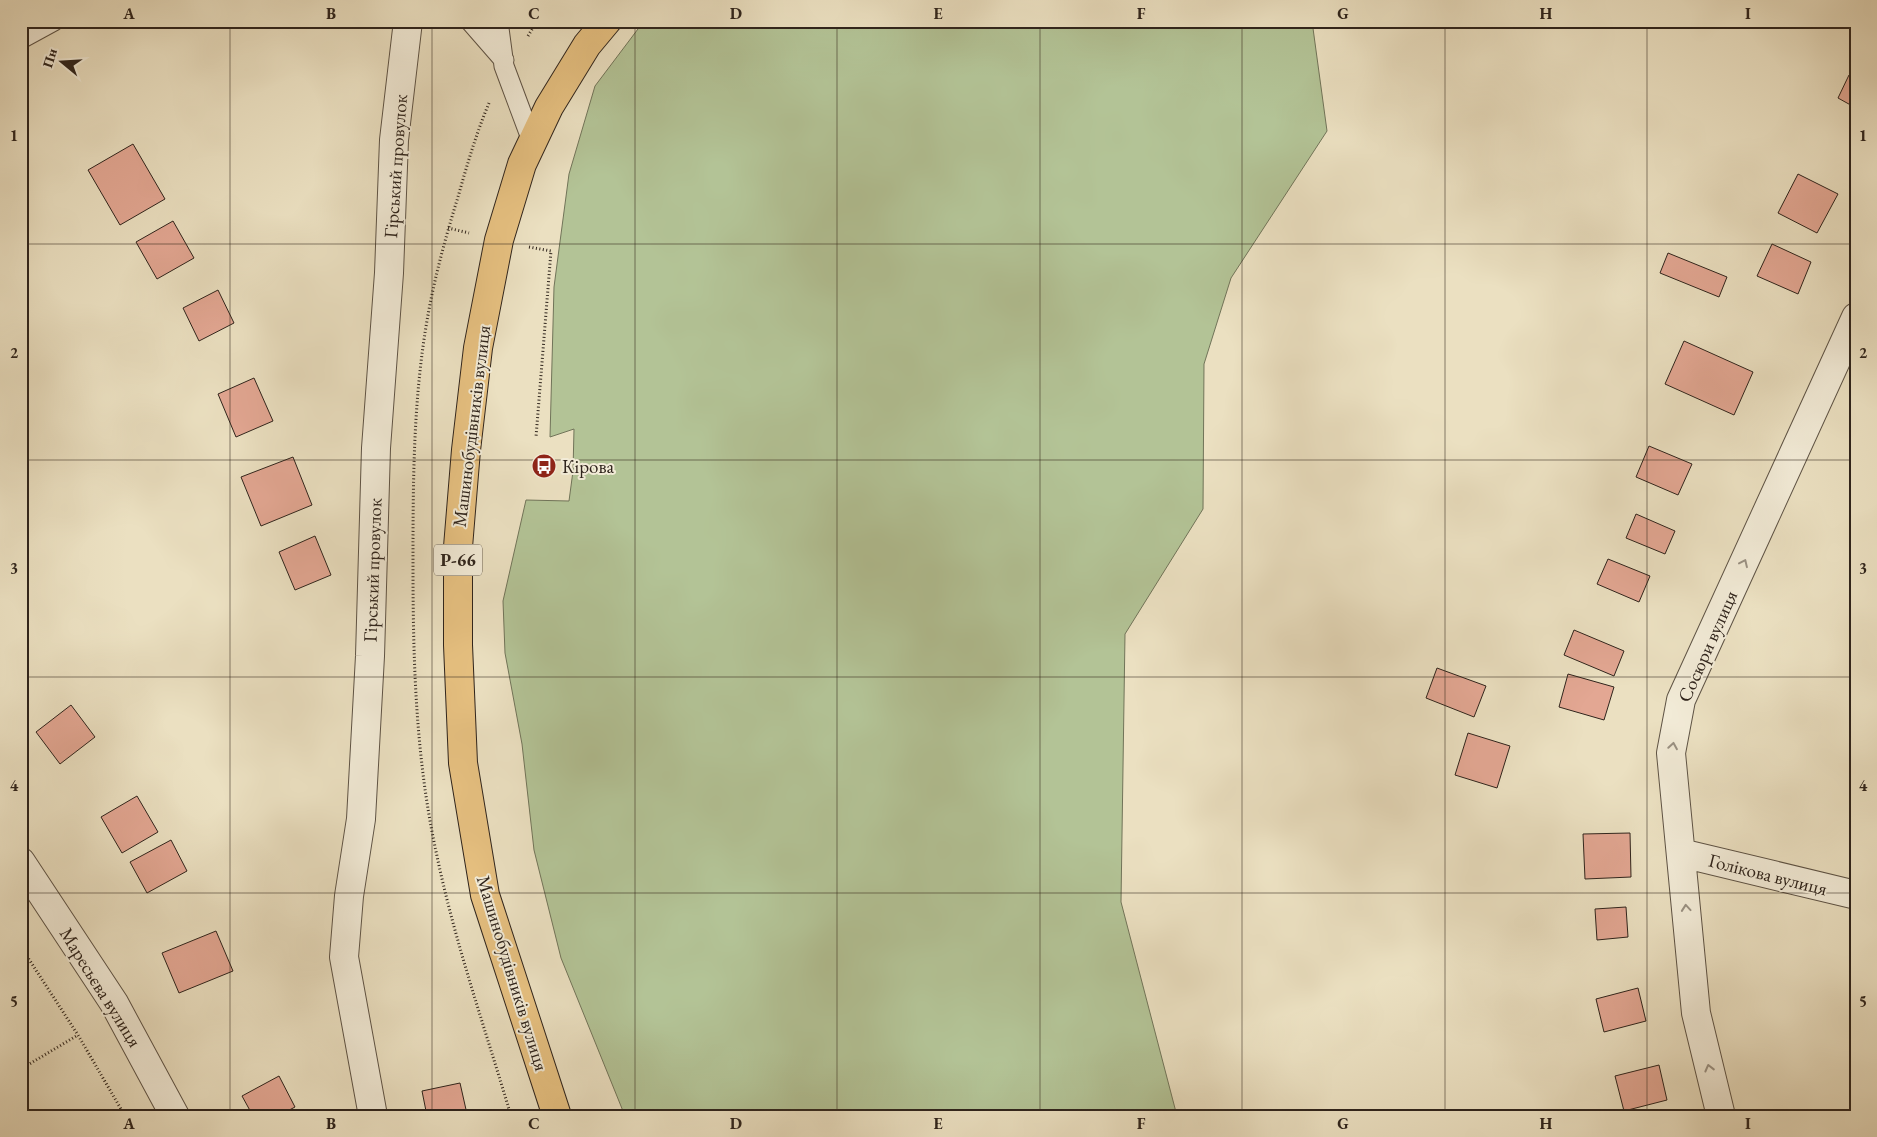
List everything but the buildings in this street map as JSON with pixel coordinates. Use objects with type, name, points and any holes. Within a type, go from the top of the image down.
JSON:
[{"type":"main road","name":"Машинобудівників вулиця","points":[[557,1116],[485,895],[463,763],[458,646],[458,547],[466,450],[478,348],[499,240],[522,164],[532,141],[554,99],[587,45],[607,21]]},
{"type":"street","name":"Гірський провулок","points":[[373,1116],[344,957],[349,896],[361,819],[370,656],[376,448],[389,273],[394,140],[408,21]]},
{"type":"street","name":"Сосюри вулиця","points":[[1721,1116],[1696,1014],[1671,754],[1681,700],[1856,317]]},
{"type":"street","name":"Голікова вулиця","points":[[1681,853],[1856,895]]},
{"type":"street","name":"Маресьєва вулиця","points":[[21,862],[114,1003],[175,1116]]},
{"type":"lane","points":[[21,39],[54,21]]},
{"type":"lane","points":[[470,21],[505,61]]},
{"type":"lane","points":[[498,21],[505,61],[504,66],[532,141]]},
{"type":"path","points":[[448,228],[551,251],[536,438]]},
{"type":"path","points":[[21,947],[78,1035],[125,1116]]},
{"type":"path","points":[[21,1069],[78,1035]]},
{"type":"green space","points":[[644,21],[1312,21],[1327,131],[1231,278],[1204,364],[1203,509],[1125,634],[1121,902],[1177,1116],[625,1116],[561,958],[534,850],[522,744],[505,653],[503,601],[526,500],[569,501],[573,471],[574,429],[550,437],[554,287],[569,174],[595,86]]},
{"type":"place","name":"Кірова","points":[[544,466]]}]
